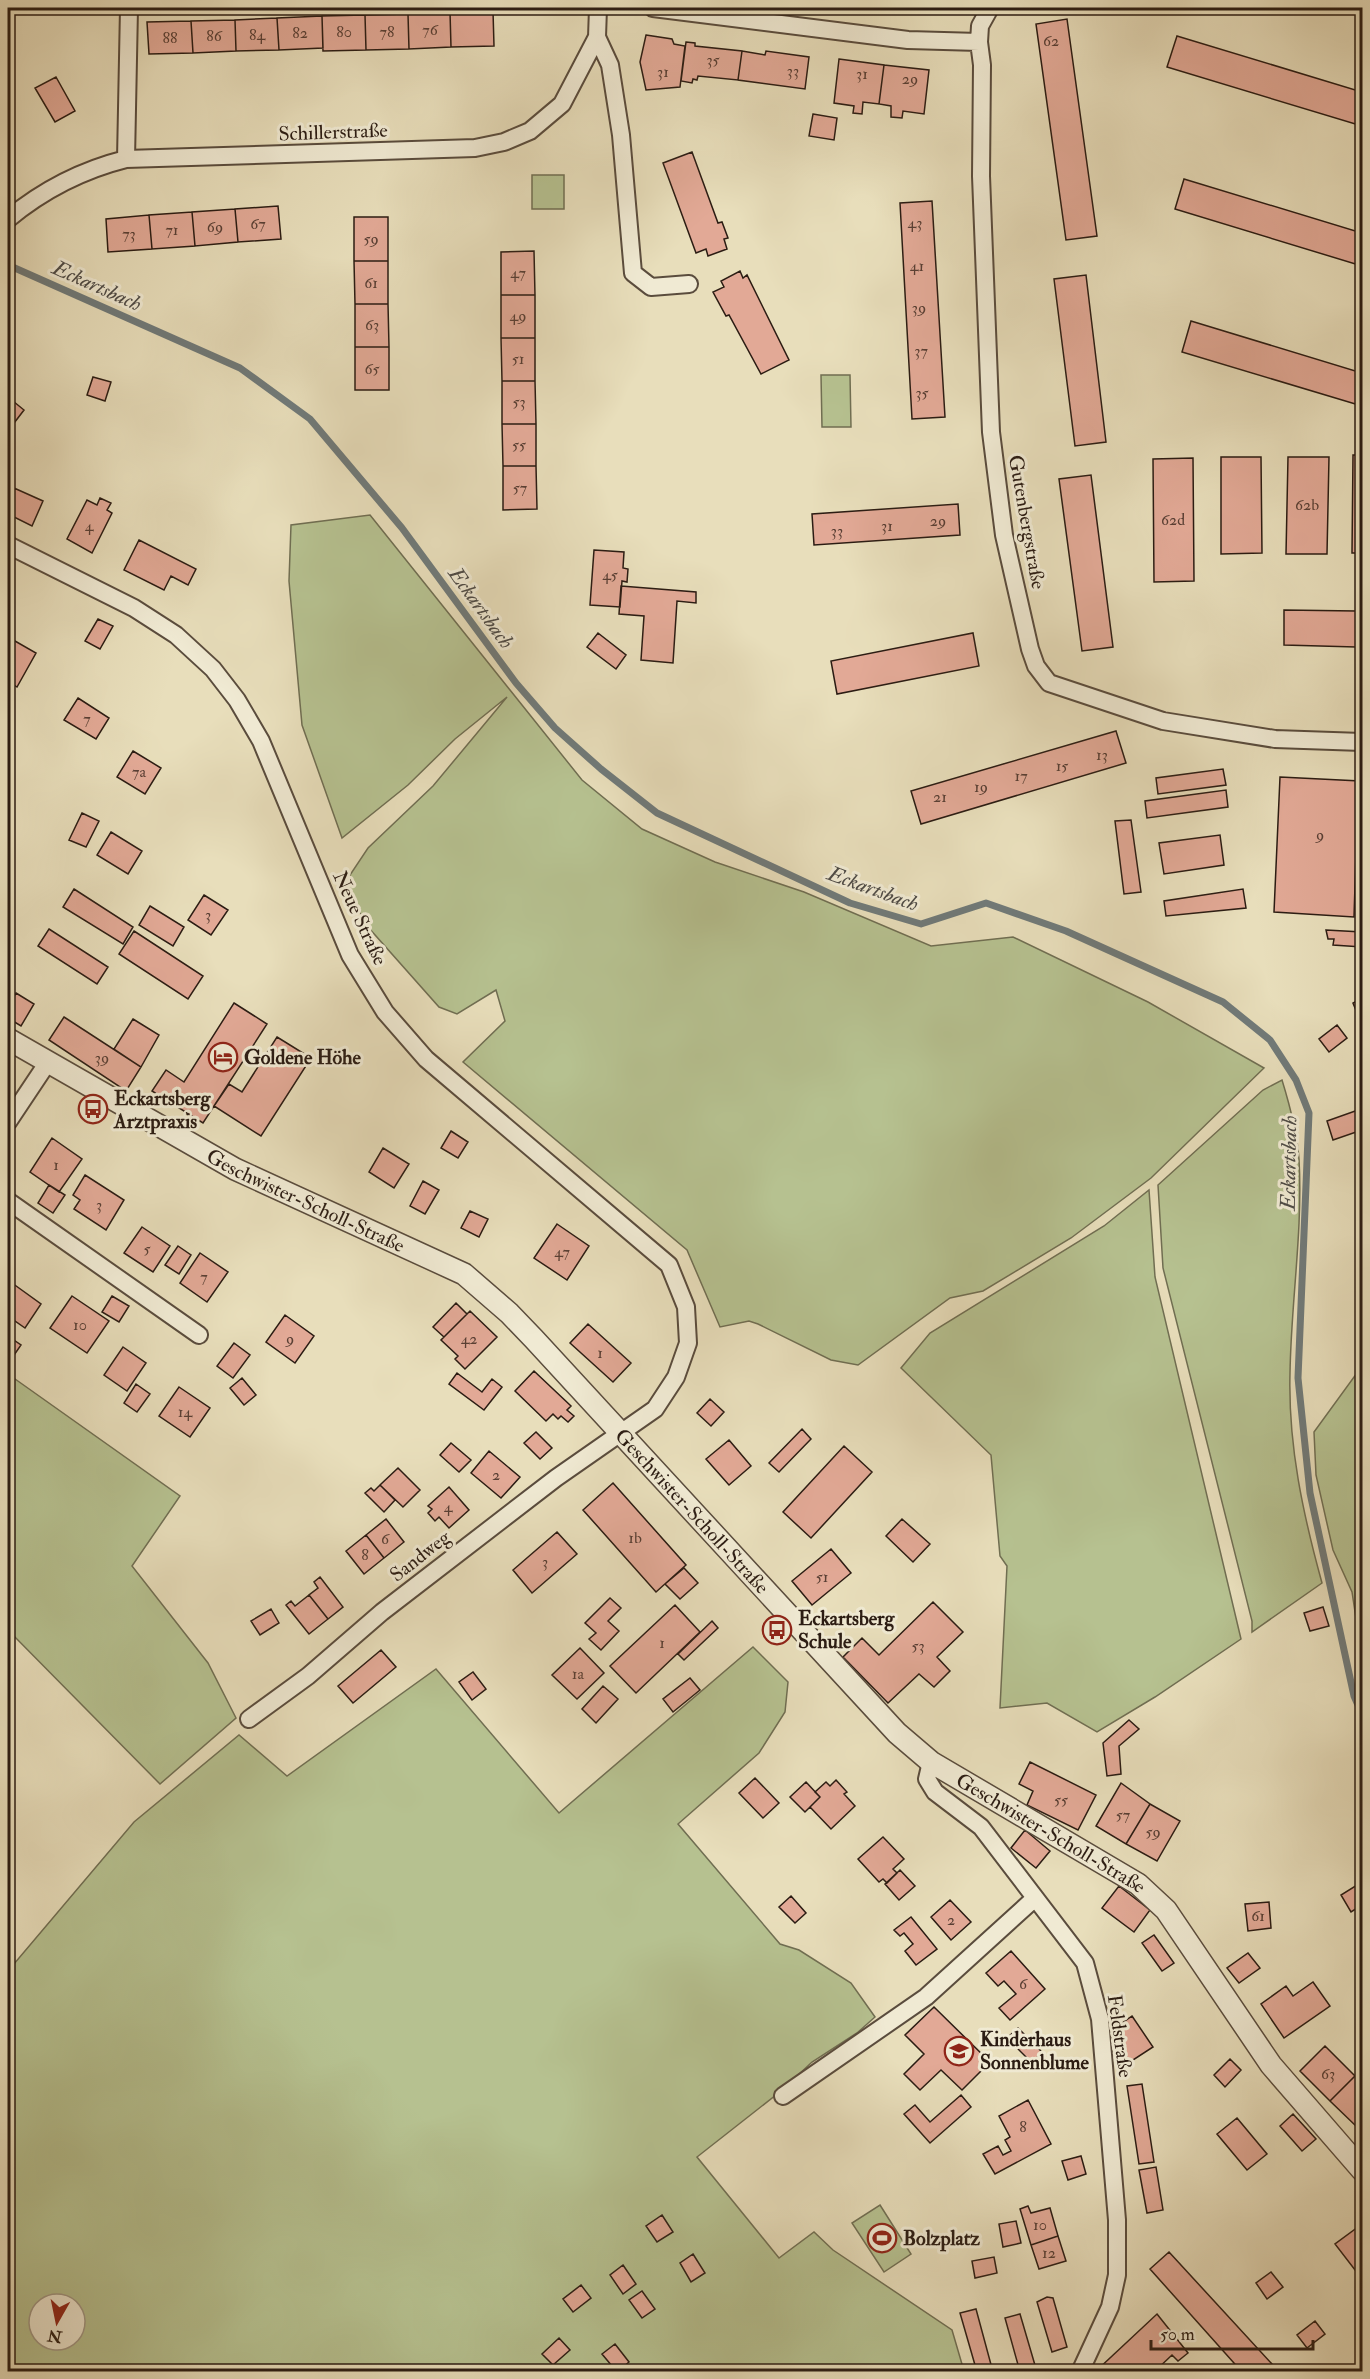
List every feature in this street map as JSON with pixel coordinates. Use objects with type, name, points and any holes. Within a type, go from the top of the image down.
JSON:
[{"type":"street","points":[[126,159],[129,8]]},
{"type":"street","name":"Schillerstraße","points":[[8,219],[28,202],[90,168],[126,159],[475,148],[504,142],[530,131],[562,104],[597,37],[598,8]]},
{"type":"street","points":[[653,8],[908,40],[979,42],[980,26],[990,8]]},
{"type":"street","name":"Schillerstraße","points":[[597,37],[610,65],[621,135],[633,273],[651,287],[689,284]]},
{"type":"street","name":"Gutenbergstraße","points":[[979,42],[982,65],[981,176],[991,432],[1004,535],[1036,666],[1049,683],[1163,721],[1275,739],[1362,742]]},
{"type":"street","name":"Neue Straße","points":[[8,544],[134,608],[176,635],[213,669],[237,700],[261,741],[350,955],[385,1012],[426,1059],[669,1265],[686,1307],[688,1343],[676,1377],[655,1409],[620,1431]]},
{"type":"street","name":"Geschwister-Scholl-Straße","points":[[8,1039],[235,1169],[464,1275],[509,1313],[889,1725],[931,1762],[1138,1884],[1166,1910],[1271,2065],[1362,2169]]},
{"type":"street","points":[[8,1122],[48,1062]]},
{"type":"street","points":[[8,1201],[199,1335]]},
{"type":"street","name":"Sandweg","points":[[249,1719],[308,1676],[391,1605],[620,1431]]},
{"type":"street","name":"Feldstraße","points":[[931,1762],[927,1779],[935,1792],[981,1827],[1085,1963],[1100,2019],[1117,2220],[1117,2274],[1110,2307],[1080,2372]]},
{"type":"street","points":[[783,2096],[926,1997],[1035,1898]]},
{"type":"green space","points":[[532,175],[564,175],[564,209],[532,209]]},
{"type":"green space","points":[[821,375],[850,375],[851,427],[822,427]]},
{"type":"green space","points":[[370,515],[582,780],[642,829],[715,862],[804,892],[931,946],[1013,937],[1148,1002],[1264,1068],[1151,1178],[1071,1238],[983,1291],[950,1298],[858,1365],[831,1360],[749,1321],[720,1327],[687,1250],[463,1062],[505,1021],[496,990],[457,1014],[439,1007],[368,927],[344,884],[368,848],[433,786],[507,697],[455,739],[408,785],[342,838],[302,725],[289,581],[291,525]]},
{"type":"green space","points":[[1282,1080],[1297,1139],[1300,1186],[1291,1346],[1291,1426],[1303,1505],[1322,1583],[1252,1632],[1252,1621],[1163,1268],[1158,1185],[1263,1090]]},
{"type":"green space","points":[[1149,1190],[1155,1277],[1241,1639],[1155,1697],[1097,1732],[1047,1703],[1000,1708],[1007,1566],[1000,1556],[991,1455],[901,1368],[930,1333],[1104,1226]]},
{"type":"green space","points":[[1362,1366],[1362,1658],[1352,1592],[1333,1550],[1316,1475],[1314,1432]]},
{"type":"green space","points":[[8,1374],[180,1496],[132,1566],[208,1663],[236,1718],[160,1784],[8,1630]]},
{"type":"green space","points":[[753,1647],[788,1682],[785,1712],[759,1753],[678,1824],[780,1944],[799,1950],[851,1983],[875,2017],[857,2033],[812,2062],[781,2091],[697,2157],[779,2258],[814,2232],[833,2250],[952,2330],[964,2371],[8,2372],[8,1971],[134,1822],[239,1735],[287,1776],[436,1669],[559,1813]]},
{"type":"green space","name":"Bolzplatz","points":[[880,2205],[911,2254],[884,2272],[852,2223]]},
{"type":"building","points":[[550,8],[568,8],[568,14],[550,12]]},
{"type":"building","points":[[493,11],[494,46],[451,47],[450,12]]},
{"type":"building","points":[[450,12],[451,47],[409,49],[408,14]]},
{"type":"building","points":[[408,14],[409,49],[366,50],[365,15]]},
{"type":"building","points":[[365,15],[366,50],[323,51],[322,16]]},
{"type":"building","points":[[322,16],[323,48],[279,50],[277,18]]},
{"type":"building","points":[[277,18],[279,50],[236,51],[235,20]]},
{"type":"building","points":[[1067,19],[1097,236],[1066,240],[1036,24]]},
{"type":"building","points":[[235,20],[236,51],[193,53],[191,21]]},
{"type":"building","points":[[191,21],[193,53],[149,54],[147,22]]},
{"type":"building","points":[[646,35],[672,39],[674,44],[685,46],[680,87],[646,90],[640,62]]},
{"type":"building","points":[[1177,36],[1362,92],[1362,126],[1167,67]]},
{"type":"building","points":[[686,42],[695,43],[695,46],[742,51],[738,80],[698,76],[697,80],[693,79],[692,83],[681,81]]},
{"type":"building","points":[[742,51],[765,55],[766,51],[809,57],[805,89],[738,80]]},
{"type":"building","points":[[839,59],[884,65],[879,104],[863,102],[862,114],[853,113],[854,106],[834,103]]},
{"type":"building","points":[[884,65],[929,70],[924,114],[903,111],[902,118],[891,117],[891,106],[879,104]]},
{"type":"building","points":[[56,77],[75,111],[55,122],[35,88]]},
{"type":"building","points":[[813,114],[837,118],[834,140],[809,136]]},
{"type":"building","points":[[692,152],[718,223],[722,222],[728,238],[724,239],[727,249],[708,256],[706,249],[696,253],[663,163]]},
{"type":"building","points":[[1184,179],[1362,233],[1362,266],[1175,209]]},
{"type":"building","points":[[932,201],[945,417],[912,419],[900,203]]},
{"type":"building","points":[[278,206],[281,239],[238,242],[235,209]]},
{"type":"building","points":[[235,209],[238,242],[195,246],[192,212]]},
{"type":"building","points":[[192,212],[195,246],[152,249],[149,215]]},
{"type":"building","points":[[149,215],[152,249],[108,252],[106,219]]},
{"type":"building","points":[[354,217],[388,217],[388,261],[354,261]]},
{"type":"building","points":[[534,251],[535,295],[501,295],[501,252]]},
{"type":"building","points":[[354,261],[388,261],[388,304],[355,304]]},
{"type":"building","points":[[740,271],[743,278],[747,275],[789,360],[761,374],[729,315],[726,316],[713,292],[724,287],[721,281]]},
{"type":"building","points":[[1086,275],[1106,442],[1075,446],[1054,279]]},
{"type":"building","points":[[501,295],[535,295],[535,338],[501,338]]},
{"type":"building","points":[[355,304],[388,304],[389,347],[355,347]]},
{"type":"building","points":[[1191,321],[1362,373],[1362,406],[1182,352]]},
{"type":"building","points":[[501,338],[535,338],[535,381],[502,381]]},
{"type":"building","points":[[355,347],[389,347],[389,390],[355,390]]},
{"type":"building","points":[[93,377],[111,382],[105,401],[87,395]]},
{"type":"building","points":[[502,381],[535,381],[536,424],[502,424]]},
{"type":"building","points":[[8,397],[24,410],[11,427],[8,424]]},
{"type":"building","points":[[502,424],[536,424],[536,466],[503,466]]},
{"type":"building","points":[[1353,455],[1362,455],[1362,553],[1352,553]]},
{"type":"building","points":[[1221,457],[1261,457],[1262,553],[1221,554]]},
{"type":"building","points":[[1288,457],[1329,457],[1327,554],[1286,554]]},
{"type":"building","points":[[1193,458],[1194,581],[1154,582],[1153,459]]},
{"type":"building","points":[[503,466],[536,466],[537,509],[503,510]]},
{"type":"building","points":[[1091,475],[1113,647],[1082,651],[1059,479]]},
{"type":"building","points":[[14,488],[43,501],[32,526],[8,514],[8,502]]},
{"type":"building","points":[[100,498],[111,503],[107,510],[112,513],[92,553],[67,539],[87,500],[97,505]]},
{"type":"building","points":[[958,504],[960,535],[814,545],[812,514]]},
{"type":"building","points":[[139,540],[196,569],[188,585],[171,576],[164,590],[124,570]]},
{"type":"building","points":[[594,550],[624,552],[623,568],[628,569],[627,582],[622,581],[620,607],[590,605]]},
{"type":"building","points":[[621,586],[696,592],[696,603],[677,601],[673,663],[641,660],[644,616],[619,614]]},
{"type":"building","points":[[1284,610],[1356,611],[1356,647],[1284,645]]},
{"type":"building","points":[[98,619],[113,626],[100,649],[85,641]]},
{"type":"building","points":[[598,633],[626,655],[616,669],[587,647]]},
{"type":"building","points":[[973,633],[979,666],[837,694],[831,661]]},
{"type":"building","points":[[8,637],[36,653],[17,687],[8,681]]},
{"type":"building","points":[[78,698],[109,718],[96,739],[64,720]]},
{"type":"building","points":[[1116,731],[1126,763],[921,824],[911,791]]},
{"type":"building","points":[[133,751],[161,768],[145,794],[117,777]]},
{"type":"building","points":[[1223,769],[1226,785],[1158,794],[1156,778]]},
{"type":"building","points":[[1280,777],[1360,781],[1358,816],[1362,816],[1362,855],[1356,854],[1354,917],[1274,912]]},
{"type":"building","points":[[1226,790],[1228,807],[1147,818],[1145,801]]},
{"type":"building","points":[[82,813],[99,821],[86,847],[69,840]]},
{"type":"building","points":[[1131,820],[1141,892],[1124,894],[1115,821]]},
{"type":"building","points":[[111,832],[142,851],[128,874],[97,855]]},
{"type":"building","points":[[1220,835],[1224,865],[1164,874],[1159,843]]},
{"type":"building","points":[[74,889],[133,927],[123,944],[63,907]]},
{"type":"building","points":[[1243,889],[1246,908],[1166,916],[1164,901]]},
{"type":"building","points":[[204,895],[228,910],[211,935],[188,920]]},
{"type":"building","points":[[150,906],[184,927],[173,946],[139,925]]},
{"type":"building","points":[[49,929],[108,967],[97,984],[38,946]]},
{"type":"building","points":[[1326,930],[1362,932],[1362,947],[1333,945],[1334,939],[1328,939]]},
{"type":"building","points":[[134,931],[203,976],[188,999],[119,954]]},
{"type":"building","points":[[16,993],[34,1004],[21,1026],[8,1018],[8,1008]]},
{"type":"building","points":[[1362,998],[1362,1025],[1353,1003]]},
{"type":"building","points":[[234,1003],[267,1024],[203,1123],[152,1091],[166,1070],[184,1082]]},
{"type":"building","points":[[64,1017],[141,1067],[126,1091],[49,1040]]},
{"type":"building","points":[[133,1019],[159,1035],[141,1067],[114,1049]]},
{"type":"building","points":[[1337,1025],[1347,1038],[1329,1052],[1319,1039]]},
{"type":"building","points":[[277,1037],[311,1058],[261,1136],[214,1106],[229,1084],[242,1092]]},
{"type":"building","points":[[1358,1110],[1362,1130],[1333,1140],[1327,1121]]},
{"type":"building","points":[[451,1131],[468,1142],[458,1158],[441,1148]]},
{"type":"building","points":[[52,1138],[82,1159],[59,1192],[30,1172]]},
{"type":"building","points":[[383,1148],[409,1164],[394,1188],[369,1172]]},
{"type":"building","points":[[85,1175],[124,1200],[106,1230],[74,1209],[80,1200],[73,1195]]},
{"type":"building","points":[[423,1181],[439,1190],[425,1214],[410,1206]]},
{"type":"building","points":[[49,1185],[65,1195],[53,1213],[38,1203]]},
{"type":"building","points":[[470,1211],[488,1219],[479,1237],[461,1228]]},
{"type":"building","points":[[557,1224],[589,1246],[567,1280],[534,1258]]},
{"type":"building","points":[[142,1227],[170,1246],[153,1272],[124,1253]]},
{"type":"building","points":[[178,1246],[191,1255],[179,1274],[165,1265]]},
{"type":"building","points":[[200,1253],[228,1272],[207,1302],[180,1283]]},
{"type":"building","points":[[12,1283],[41,1304],[25,1328],[8,1316],[8,1284]]},
{"type":"building","points":[[72,1296],[109,1321],[87,1353],[50,1328]]},
{"type":"building","points":[[112,1296],[129,1306],[119,1322],[102,1312]]},
{"type":"building","points":[[456,1303],[467,1314],[444,1337],[433,1327]]},
{"type":"building","points":[[470,1311],[497,1337],[465,1369],[455,1359],[458,1356],[441,1340]]},
{"type":"building","points":[[285,1315],[314,1336],[295,1363],[266,1342]]},
{"type":"building","points":[[588,1324],[631,1363],[613,1382],[570,1343]]},
{"type":"building","points":[[8,1336],[21,1345],[10,1361],[8,1360]]},
{"type":"building","points":[[234,1343],[250,1355],[233,1378],[217,1366]]},
{"type":"building","points":[[123,1347],[146,1363],[127,1391],[104,1375]]},
{"type":"building","points":[[534,1371],[571,1406],[567,1410],[574,1416],[568,1422],[561,1416],[558,1419],[553,1414],[546,1421],[515,1391]]},
{"type":"building","points":[[457,1373],[482,1392],[492,1379],[502,1387],[484,1410],[449,1384]]},
{"type":"building","points":[[242,1378],[256,1395],[244,1405],[230,1388]]},
{"type":"building","points":[[136,1384],[150,1394],[137,1412],[124,1403]]},
{"type":"building","points":[[179,1387],[210,1408],[190,1437],[159,1416]]},
{"type":"building","points":[[710,1399],[724,1412],[711,1426],[697,1413]]},
{"type":"building","points":[[802,1429],[811,1439],[779,1472],[769,1463]]},
{"type":"building","points":[[536,1432],[552,1448],[540,1459],[524,1443]]},
{"type":"building","points":[[729,1440],[751,1466],[729,1485],[706,1459]]},
{"type":"building","points":[[451,1443],[471,1460],[459,1472],[440,1455]]},
{"type":"building","points":[[844,1446],[872,1472],[811,1538],[783,1512]]},
{"type":"building","points":[[489,1451],[520,1477],[501,1498],[471,1473]]},
{"type":"building","points":[[398,1468],[420,1490],[403,1507],[380,1485]]},
{"type":"building","points":[[613,1483],[686,1565],[656,1592],[583,1510]]},
{"type":"building","points":[[380,1485],[395,1500],[384,1512],[365,1493],[371,1488],[374,1491]]},
{"type":"building","points":[[449,1487],[469,1510],[449,1528],[439,1517],[435,1521],[428,1513],[432,1509],[428,1506]]},
{"type":"building","points":[[386,1519],[404,1542],[384,1558],[366,1535]]},
{"type":"building","points":[[902,1519],[930,1544],[913,1562],[886,1536]]},
{"type":"building","points":[[557,1532],[577,1554],[532,1593],[513,1570]]},
{"type":"building","points":[[366,1535],[384,1558],[364,1574],[346,1551]]},
{"type":"building","points":[[831,1549],[851,1573],[812,1605],[792,1581]]},
{"type":"building","points":[[684,1568],[698,1583],[680,1599],[665,1584]]},
{"type":"building","points":[[320,1577],[343,1607],[328,1619],[309,1595],[318,1588],[314,1582]]},
{"type":"building","points":[[309,1595],[328,1619],[309,1634],[286,1605],[291,1601],[295,1606]]},
{"type":"building","points":[[610,1598],[621,1608],[608,1621],[619,1631],[601,1650],[589,1639],[596,1633],[585,1623]]},
{"type":"building","points":[[933,1602],[963,1632],[937,1657],[950,1671],[934,1687],[919,1674],[888,1703],[843,1657],[862,1638],[879,1655]]},
{"type":"building","points":[[675,1605],[700,1632],[636,1693],[610,1666]]},
{"type":"building","points":[[1323,1607],[1329,1626],[1310,1631],[1304,1613]]},
{"type":"building","points":[[271,1609],[279,1623],[260,1635],[251,1621]]},
{"type":"building","points":[[712,1621],[718,1628],[684,1660],[678,1654]]},
{"type":"building","points":[[580,1648],[604,1673],[577,1699],[552,1675]]},
{"type":"building","points":[[381,1650],[396,1667],[353,1703],[338,1686]]},
{"type":"building","points":[[473,1672],[486,1689],[472,1700],[459,1682]]},
{"type":"building","points":[[690,1678],[700,1690],[673,1712],[663,1699]]},
{"type":"building","points":[[603,1686],[618,1699],[596,1723],[582,1709]]},
{"type":"building","points":[[1129,1720],[1139,1729],[1119,1746],[1121,1774],[1107,1776],[1103,1743]]},
{"type":"building","points":[[1030,1762],[1096,1795],[1078,1830],[1027,1805],[1033,1791],[1019,1784]]},
{"type":"building","points":[[755,1778],[779,1803],[763,1818],[739,1793]]},
{"type":"building","points":[[836,1780],[847,1792],[844,1794],[855,1806],[831,1829],[810,1807],[820,1797],[815,1792],[826,1782],[830,1786]]},
{"type":"building","points":[[806,1782],[820,1797],[805,1812],[790,1797]]},
{"type":"building","points":[[1121,1783],[1150,1804],[1126,1844],[1096,1826]]},
{"type":"building","points":[[1150,1804],[1180,1821],[1157,1861],[1126,1844]]},
{"type":"building","points":[[1025,1830],[1050,1851],[1036,1868],[1011,1848]]},
{"type":"building","points":[[883,1837],[904,1859],[893,1869],[897,1873],[887,1883],[883,1879],[879,1882],[858,1859]]},
{"type":"building","points":[[900,1870],[915,1886],[899,1900],[885,1884]]},
{"type":"building","points":[[1357,1885],[1362,1893],[1362,1905],[1351,1912],[1341,1895]]},
{"type":"building","points":[[1119,1886],[1150,1910],[1134,1932],[1102,1908]]},
{"type":"building","points":[[791,1896],[806,1913],[795,1923],[779,1907]]},
{"type":"building","points":[[950,1900],[971,1922],[951,1940],[931,1917]]},
{"type":"building","points":[[1269,1902],[1271,1928],[1248,1931],[1245,1904]]},
{"type":"building","points":[[911,1917],[937,1949],[916,1965],[905,1951],[913,1944],[904,1933],[900,1936],[894,1930]]},
{"type":"building","points":[[1154,1935],[1174,1963],[1162,1971],[1142,1943]]},
{"type":"building","points":[[1011,1951],[1045,1989],[1010,2020],[999,2008],[1016,1994],[1004,1981],[998,1986],[986,1973]]},
{"type":"building","points":[[1248,1953],[1260,1968],[1239,1983],[1227,1968]]},
{"type":"building","points":[[1313,1982],[1330,2006],[1284,2038],[1261,2004],[1286,1986],[1293,1996]]},
{"type":"building","points":[[934,2007],[990,2062],[962,2090],[941,2070],[920,2090],[904,2074],[924,2054],[905,2035]]},
{"type":"building","points":[[1132,2016],[1153,2047],[1130,2062],[1114,2039],[1122,2033],[1118,2026]]},
{"type":"building","points":[[1018,2028],[1042,2052],[1032,2063],[1007,2038]]},
{"type":"building","points":[[1325,2046],[1355,2076],[1330,2101],[1300,2071]]},
{"type":"building","points":[[1230,2059],[1241,2070],[1225,2087],[1214,2075]]},
{"type":"building","points":[[1362,2069],[1360,2081],[1362,2083],[1362,2122],[1357,2127],[1330,2101]]},
{"type":"building","points":[[1142,2084],[1154,2162],[1139,2164],[1127,2086]]},
{"type":"building","points":[[961,2095],[971,2107],[930,2143],[904,2114],[915,2105],[930,2122]]},
{"type":"building","points":[[1028,2100],[1051,2144],[995,2174],[983,2154],[998,2146],[1003,2155],[1011,2151],[1005,2140],[1010,2137],[999,2116]]},
{"type":"building","points":[[1293,2114],[1316,2139],[1302,2151],[1280,2126]]},
{"type":"building","points":[[1237,2118],[1267,2154],[1247,2170],[1217,2134]]},
{"type":"building","points":[[1081,2156],[1086,2174],[1068,2180],[1062,2161]]},
{"type":"building","points":[[1156,2167],[1163,2210],[1147,2213],[1139,2170]]},
{"type":"building","points":[[1028,2206],[1031,2213],[1050,2208],[1058,2236],[1031,2245],[1020,2209]]},
{"type":"building","points":[[662,2215],[673,2232],[657,2242],[646,2226]]},
{"type":"building","points":[[1016,2221],[1021,2243],[1003,2247],[999,2224]]},
{"type":"building","points":[[1358,2227],[1362,2232],[1362,2279],[1335,2244]]},
{"type":"building","points":[[1058,2236],[1066,2261],[1039,2269],[1031,2245]]},
{"type":"building","points":[[1169,2252],[1272,2364],[1264,2372],[1242,2372],[1150,2269]]},
{"type":"building","points":[[693,2254],[705,2273],[691,2282],[680,2263]]},
{"type":"building","points":[[994,2257],[997,2273],[975,2278],[972,2261]]},
{"type":"building","points":[[623,2265],[636,2284],[623,2294],[610,2275]]},
{"type":"building","points":[[1271,2272],[1283,2287],[1267,2299],[1256,2283]]},
{"type":"building","points":[[581,2285],[591,2298],[573,2312],[563,2299]]},
{"type":"building","points":[[642,2291],[655,2309],[642,2318],[629,2300]]},
{"type":"building","points":[[1047,2297],[1053,2298],[1067,2347],[1052,2352],[1037,2302]]},
{"type":"building","points":[[976,2309],[993,2372],[977,2372],[960,2313]]},
{"type":"building","points":[[1020,2314],[1037,2372],[1020,2372],[1005,2318]]},
{"type":"building","points":[[1157,2314],[1188,2353],[1178,2361],[1172,2355],[1154,2372],[1095,2372]]},
{"type":"building","points":[[1315,2321],[1325,2334],[1307,2348],[1297,2335]]},
{"type":"building","points":[[559,2338],[570,2350],[553,2365],[542,2354]]},
{"type":"building","points":[[615,2344],[629,2362],[617,2372],[602,2354]]},
{"type":"waterway","name":"Eckartsbach","points":[[8,265],[240,368],[310,419],[402,528],[516,683],[555,728],[601,769],[657,813],[850,903],[921,924],[986,903],[1066,931],[1223,1002],[1270,1040],[1296,1080],[1309,1113],[1298,1378],[1310,1493],[1354,1696],[1362,1714]]},
{"type":"place","name":"Goldene Höhe","points":[[223,1057]]},
{"type":"place","name":"Eckartsberg Arztpraxis","points":[[93,1109]]},
{"type":"place","name":"Eckartsberg Schule","points":[[777,1630]]},
{"type":"place","name":"Kinderhaus Sonnenblume","points":[[959,2051]]},
{"type":"place","name":"Bolzplatz","points":[[882,2238]]}]
